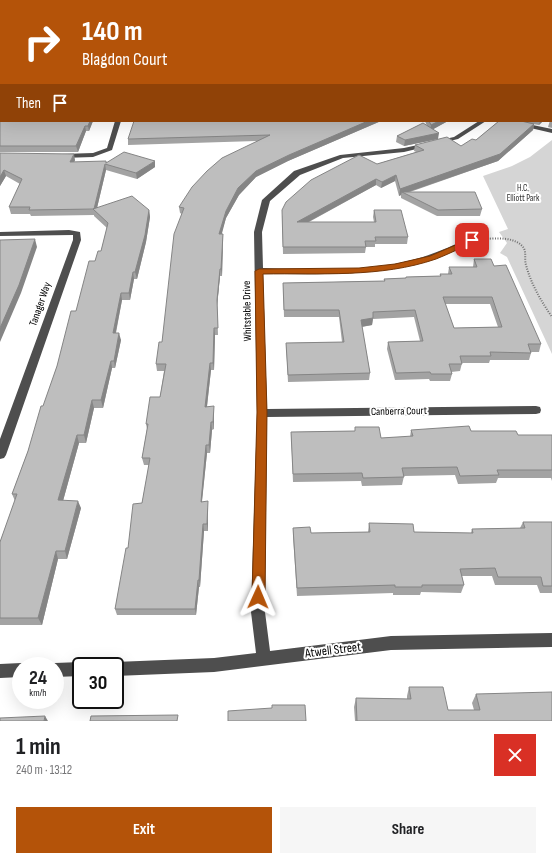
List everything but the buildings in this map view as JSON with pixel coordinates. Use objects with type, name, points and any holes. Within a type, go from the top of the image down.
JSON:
[{"type":"street","points":[[53,156],[89,156],[102,154],[110,149],[118,122]]},
{"type":"street","name":"Whitstable Drive","points":[[264,659],[258,612],[262,412],[258,232],[266,200],[297,173],[342,156],[404,150],[456,138],[481,122]]},
{"type":"street","points":[[509,122],[552,131]]},
{"type":"street","name":"Tanager Way","points":[[0,234],[69,232],[77,234],[77,240],[0,456]]},
{"type":"street","points":[[259,271],[359,270],[395,266],[432,257],[472,240]]},
{"type":"street","name":"Canberra Court","points":[[262,412],[536,410]]},
{"type":"street","name":"Atwell Street","points":[[124,669],[180,668],[391,643],[552,640]]},
{"type":"street","points":[[0,671],[12,670]]},
{"type":"path","points":[[472,240],[498,237],[520,244],[525,250],[525,263],[537,297],[552,317]]},
{"type":"green space","name":"H.C. Elliott Park","points":[[552,140],[552,354],[507,257],[500,253],[507,243],[499,232],[508,229],[483,176],[512,166],[530,157]]},
{"type":"route","points":[[258,597],[262,412],[259,271],[359,270],[395,266],[432,257],[472,240]]}]
